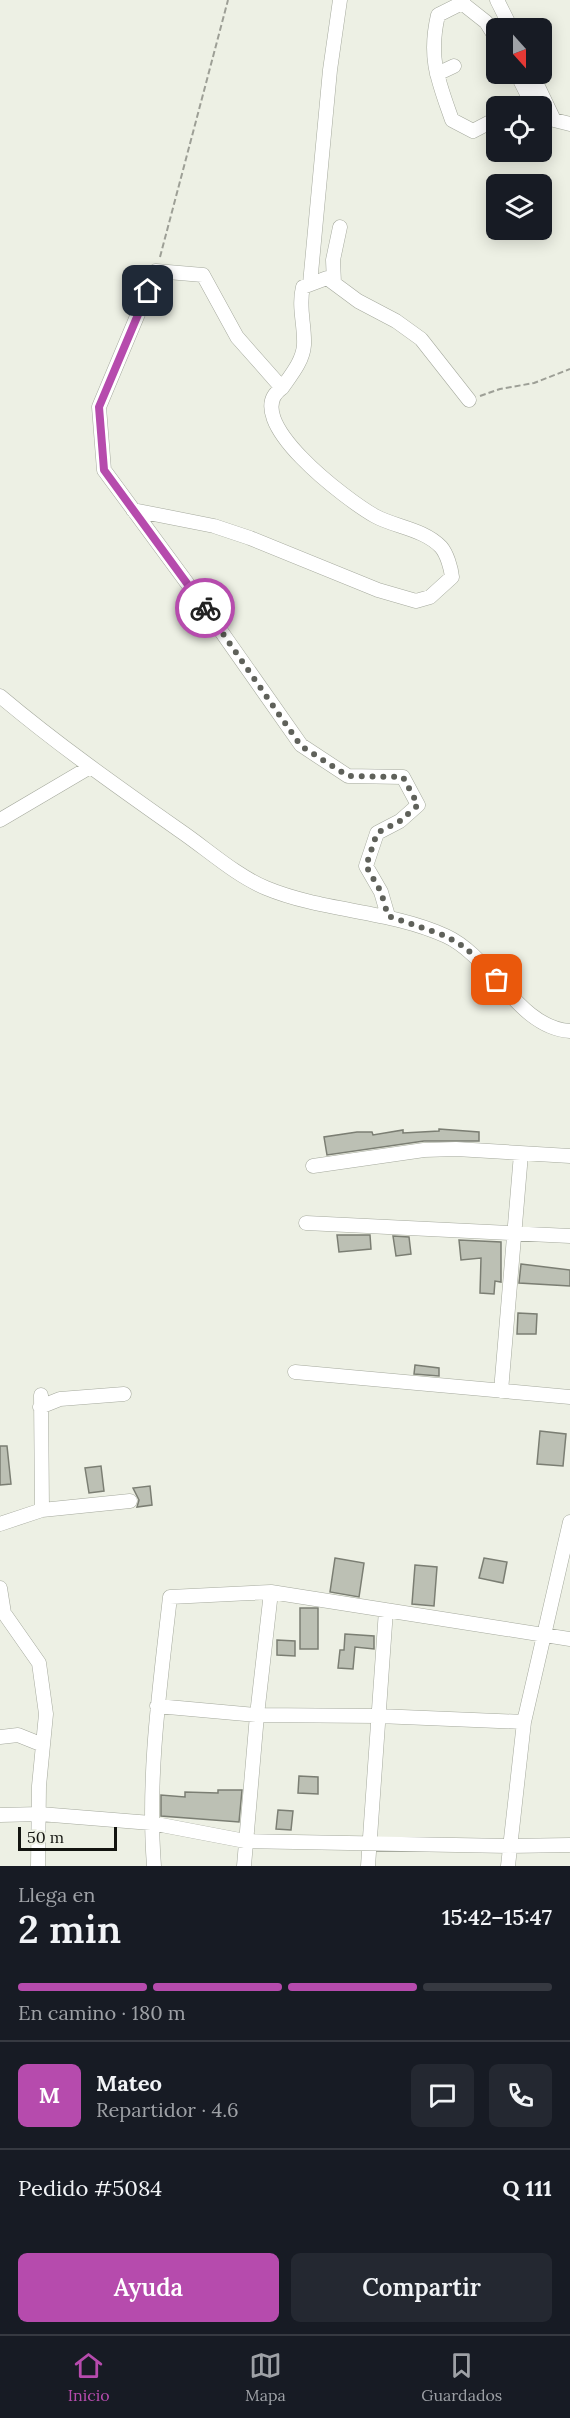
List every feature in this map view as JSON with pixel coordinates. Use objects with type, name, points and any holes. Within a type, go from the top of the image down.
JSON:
[{"type":"street","points":[[310,284],[330,70],[340,0]]},
{"type":"street","points":[[497,0],[506,18]]},
{"type":"street","points":[[486,22],[463,2],[438,15],[432,38],[437,75],[452,120],[473,131],[486,124]]},
{"type":"street","points":[[437,75],[454,66]]},
{"type":"street","points":[[537,84],[554,120],[570,124]]},
{"type":"street","points":[[334,283],[333,260],[340,227]]},
{"type":"street","points":[[282,388],[237,337],[203,275],[156,271],[99,407],[104,470],[301,746],[348,776],[403,777],[409,786],[418,805],[400,821],[377,833],[366,866],[381,892],[388,916]]},
{"type":"street","points":[[133,510],[213,526],[250,538],[378,590],[416,601],[430,597],[452,577],[451,568],[441,547],[408,528],[375,516],[310,467],[275,425],[269,406],[273,394],[282,388],[298,365],[304,346],[300,299],[303,287],[327,278],[358,302],[396,321],[421,339],[469,400]]},
{"type":"street","points":[[0,696],[90,767],[250,880],[293,897],[388,916],[446,936],[466,948],[535,1018],[554,1029],[570,1031]]},
{"type":"street","points":[[0,819],[90,767]]},
{"type":"street","points":[[313,1166],[424,1150],[570,1156]]},
{"type":"street","points":[[501,1391],[521,1154]]},
{"type":"street","points":[[306,1223],[570,1236]]},
{"type":"street","points":[[295,1372],[570,1397]]},
{"type":"street","points":[[42,1510],[40,1401],[124,1395]]},
{"type":"street","points":[[0,1524],[42,1510],[130,1501]]},
{"type":"street","points":[[508,1866],[524,1722],[570,1522]]},
{"type":"street","points":[[0,1588],[4,1613],[39,1663],[46,1714],[38,1866]]},
{"type":"street","points":[[154,1866],[151,1824],[158,1706],[170,1597],[272,1592],[570,1639]]},
{"type":"street","points":[[244,1866],[257,1715],[272,1592]]},
{"type":"street","points":[[368,1866],[386,1610]]},
{"type":"street","points":[[158,1706],[257,1715],[378,1716],[524,1722]]},
{"type":"street","points":[[0,1737],[24,1732],[43,1745]]},
{"type":"street","points":[[0,1815],[40,1814],[151,1824],[245,1841],[570,1845]]},
{"type":"path","points":[[156,271],[228,0]]},
{"type":"path","points":[[469,400],[500,389],[534,383],[570,369]]},
{"type":"building","points":[[439,1129],[479,1132],[479,1141],[424,1141],[327,1155],[324,1137],[357,1132],[372,1132],[373,1135],[403,1130],[403,1133],[439,1131]]},
{"type":"building","points":[[337,1235],[370,1235],[371,1249],[339,1252]]},
{"type":"building","points":[[393,1236],[409,1237],[411,1254],[396,1256]]},
{"type":"building","points":[[459,1240],[501,1242],[501,1282],[495,1281],[494,1294],[480,1293],[481,1258],[461,1260]]},
{"type":"building","points":[[521,1264],[570,1270],[570,1286],[519,1283]]},
{"type":"building","points":[[518,1313],[537,1314],[536,1334],[517,1334]]},
{"type":"building","points":[[415,1365],[439,1368],[439,1376],[414,1374]]},
{"type":"building","points":[[540,1431],[566,1434],[563,1466],[537,1464]]},
{"type":"building","points":[[0,1446],[7,1446],[11,1484],[0,1485]]},
{"type":"building","points":[[101,1466],[104,1491],[89,1493],[85,1468]]},
{"type":"building","points":[[150,1486],[152,1505],[137,1507],[139,1500],[133,1488]]},
{"type":"building","points":[[335,1558],[364,1563],[359,1597],[330,1592]]},
{"type":"building","points":[[484,1558],[507,1562],[503,1583],[479,1578]]},
{"type":"building","points":[[415,1565],[437,1567],[434,1606],[412,1604]]},
{"type":"building","points":[[300,1608],[318,1608],[318,1649],[300,1649]]},
{"type":"building","points":[[345,1634],[374,1636],[374,1649],[355,1647],[353,1669],[338,1668],[340,1650],[344,1650]]},
{"type":"building","points":[[277,1640],[295,1641],[295,1656],[277,1655]]},
{"type":"building","points":[[299,1776],[318,1777],[318,1794],[298,1793]]},
{"type":"building","points":[[218,1790],[242,1790],[239,1822],[161,1816],[161,1795],[185,1797],[185,1792],[218,1793]]},
{"type":"building","points":[[278,1810],[293,1811],[291,1830],[276,1829]]},
{"type":"way so far","points":[[205,608],[301,746],[348,776],[403,777],[415,795],[418,805],[400,821],[377,833],[366,866],[381,892],[388,916],[446,936],[466,948],[497,980]]},
{"type":"route","points":[[148,291],[99,407],[104,470],[205,608]]}]
